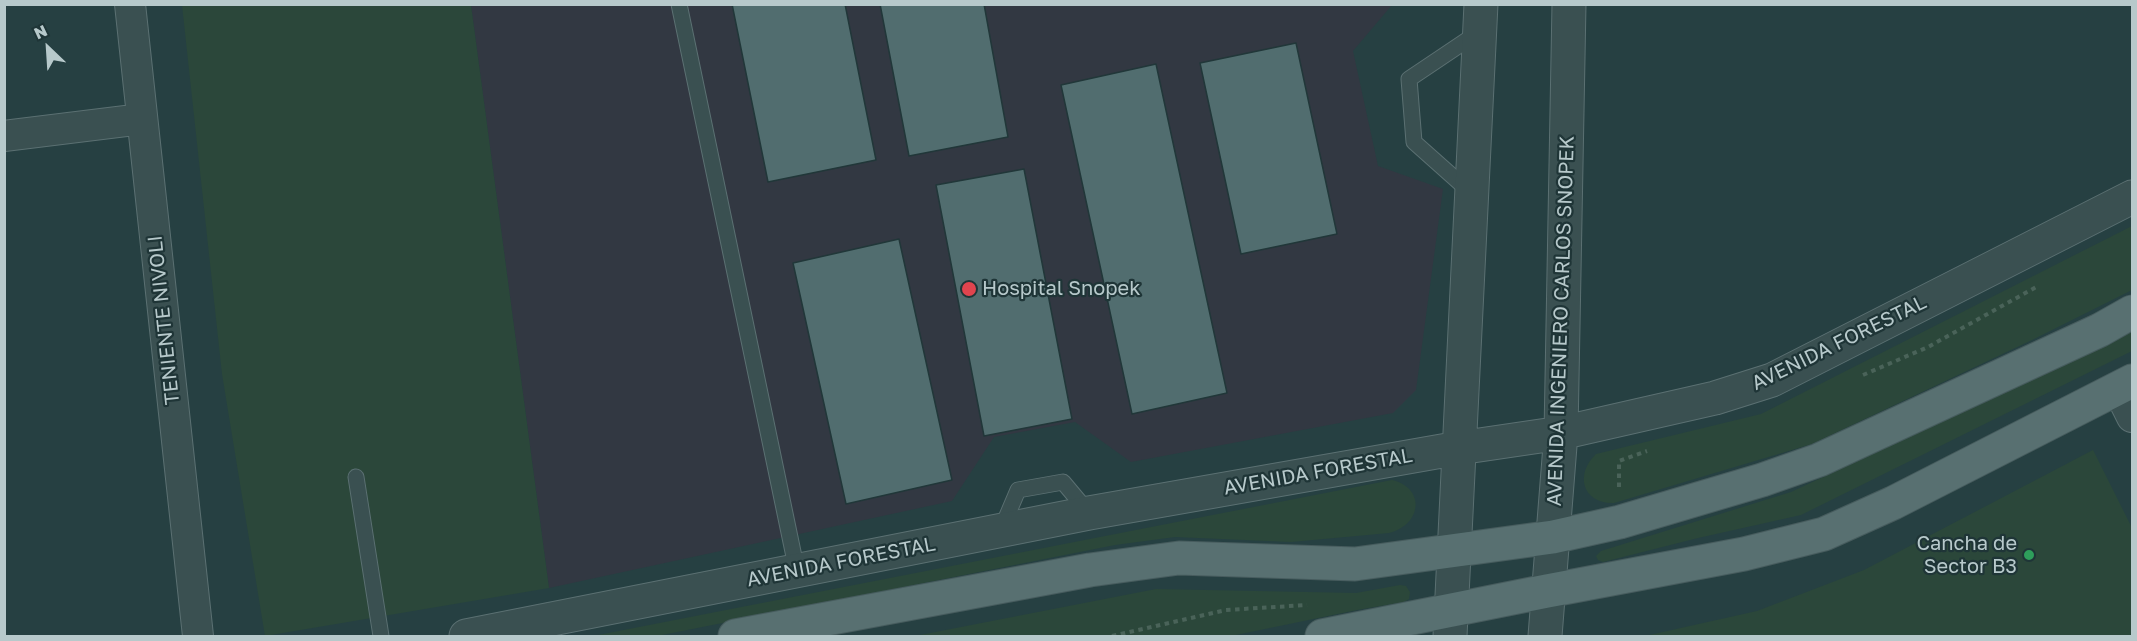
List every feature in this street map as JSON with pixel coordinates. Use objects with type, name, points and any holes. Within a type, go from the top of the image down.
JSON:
[{"type":"main road","points":[[735,636],[1090,570],[1179,558],[1355,564],[1553,537],[1620,522],[1762,480],[1819,460],[2100,330],[2133,312]]},
{"type":"main road","points":[[1322,636],[1450,623],[1547,591],[1744,554],[1824,534],[2128,396]]},
{"type":"street","name":"TENIENTE NIVOLI","points":[[130,4],[198,636]]},
{"type":"street","name":"AVENIDA INGENIERO CARLOS SNOPEK","points":[[1545,636],[1561,433],[1569,4]]},
{"type":"street","points":[[1450,623],[1480,18]]},
{"type":"street","points":[[4,136],[142,119]]},
{"type":"street","name":"AVENIDA FORESTAL","points":[[466,636],[1089,513],[1459,448],[1561,433],[1715,398],[1772,380],[2133,197]]},
{"type":"lane","points":[[679,4],[797,571]]},
{"type":"lane","points":[[1471,193],[1414,142],[1409,79],[1480,18]]},
{"type":"lane","points":[[356,477],[381,636]]},
{"type":"path","points":[[1112,636],[1226,610],[1317,604]]},
{"type":"shaded area","name":"Hospital Snopek","points":[[471,5],[1392,5],[1353,51],[1378,166],[1443,189],[1416,390],[1393,413],[1131,462],[1075,422],[994,437],[952,501],[549,588]]},
{"type":"green space","points":[[182,5],[471,5],[549,588],[265,636],[222,374]]},
{"type":"green space","points":[[2132,226],[2132,290],[2032,340],[1812,444],[1614,503],[1595,499],[1585,487],[1585,471],[1596,454],[1761,414]]},
{"type":"green space","points":[[2132,332],[2132,351],[1801,515],[1603,562],[1596,556],[1601,551],[1791,492]]},
{"type":"green space","name":"Cancha de Sector B3","points":[[2093,450],[2132,528],[2132,636],[1645,636],[1757,611],[1864,570]]},
{"type":"green space","points":[[1392,480],[1403,484],[1411,491],[1416,506],[1408,522],[1400,529],[1389,533],[1291,542],[1175,537],[1115,545],[657,636],[593,636]]},
{"type":"green space","points":[[1400,585],[1406,586],[1410,592],[1409,599],[1404,602],[1231,636],[915,636],[1156,589],[1356,593]]},
{"type":"building","points":[[732,4],[845,4],[876,160],[768,182]]},
{"type":"building","points":[[880,4],[984,4],[1008,137],[909,156]]},
{"type":"building","points":[[1296,43],[1337,234],[1241,254],[1200,63]]},
{"type":"building","points":[[1156,64],[1227,393],[1132,414],[1061,85]]},
{"type":"building","points":[[1024,169],[1072,419],[984,436],[936,185]]},
{"type":"building","points":[[899,239],[952,480],[846,504],[793,263]]},
{"type":"place","name":"Hospital Snopek","points":[[969,289]]},
{"type":"place","name":"Cancha de Sector B3","points":[[2029,555]]}]
